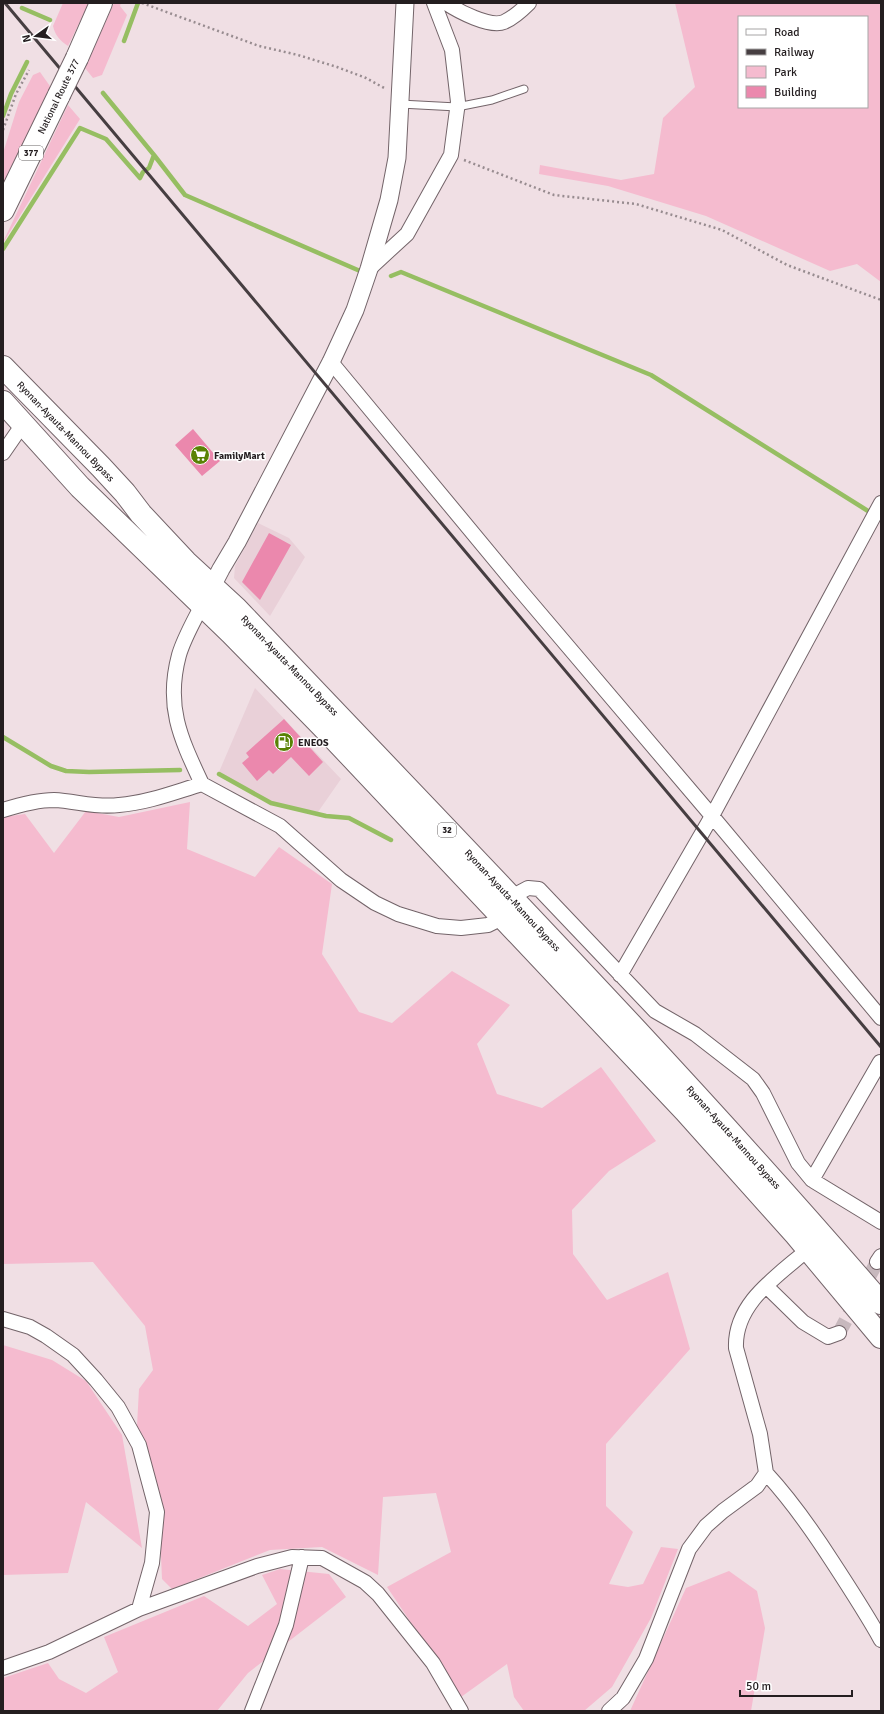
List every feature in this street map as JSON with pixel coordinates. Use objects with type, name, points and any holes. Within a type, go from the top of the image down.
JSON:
[{"type":"highway","name":"National Route 377","points":[[3,210],[77,58],[101,3]]},
{"type":"highway","name":"Ryonan-Ayauta-Mannou Bypass","points":[[3,367],[101,467],[125,493],[141,514],[186,562],[236,608],[699,1097],[816,1243],[881,1337]]},
{"type":"highway","name":"Ryonan-Ayauta-Mannou Bypass","points":[[3,402],[80,487],[202,605],[322,726],[685,1111],[816,1243],[881,1303]]},
{"type":"street","points":[[405,3],[397,158],[389,200],[370,269],[355,310],[331,362],[237,542],[202,605],[179,654],[174,698],[176,718],[183,744],[202,784],[280,826],[341,880],[374,903],[398,914],[437,926],[460,928],[488,925],[502,918]]},
{"type":"street","points":[[370,269],[408,234],[451,155],[457,107],[452,50],[434,3]]},
{"type":"street","points":[[446,3],[483,21],[496,24],[504,22],[529,3]]},
{"type":"street","points":[[331,362],[520,590],[881,1018]]},
{"type":"street","points":[[3,453],[23,424]]},
{"type":"street","points":[[620,975],[712,816],[881,503]]},
{"type":"street","points":[[3,810],[29,803],[54,800],[95,806],[119,805],[150,800],[202,784]]},
{"type":"street","points":[[511,897],[528,888],[539,889],[655,1011],[695,1034],[753,1079],[763,1093],[798,1163],[812,1180],[881,1222]]},
{"type":"street","points":[[812,1180],[880,1062]]},
{"type":"street","points":[[816,1243],[766,1286],[745,1309],[735,1338],[738,1358],[760,1434],[766,1473],[785,1494],[824,1548],[866,1612],[881,1640]]},
{"type":"street","points":[[766,1286],[803,1322],[828,1337],[838,1333]]},
{"type":"street","points":[[3,1319],[30,1327],[73,1355],[118,1407],[139,1445],[157,1512],[152,1563],[139,1609]]},
{"type":"street","points":[[609,1711],[623,1698],[646,1659],[689,1549],[706,1526],[723,1511],[757,1486],[766,1473]]},
{"type":"street","points":[[3,1668],[49,1652],[139,1609],[257,1566],[292,1556],[322,1558],[365,1582],[378,1594],[432,1663],[461,1711]]},
{"type":"street","points":[[252,1711],[286,1625],[302,1557]]},
{"type":"lane","points":[[400,100],[457,107],[492,100],[524,89]]},
{"type":"path","points":[[142,3],[259,46],[298,55],[337,67],[366,78],[394,94],[400,100]]},
{"type":"path","points":[[3,130],[16,94],[28,70]]},
{"type":"path","points":[[451,155],[554,195],[636,204],[722,230],[787,265],[881,300]]},
{"type":"shaded area","points":[[258,523],[289,538],[305,557],[270,616],[234,578],[235,566]]},
{"type":"shaded area","points":[[255,688],[341,779],[318,812],[278,804],[258,795],[219,772]]},
{"type":"green space","points":[[63,3],[89,3],[68,46],[58,38],[53,26]]},
{"type":"green space","points":[[114,3],[121,3],[120,6],[127,15],[102,75],[93,78],[85,68]]},
{"type":"green space","points":[[675,3],[881,3],[881,282],[857,264],[830,271],[706,216],[608,186],[539,174],[540,165],[621,180],[654,174],[663,118],[695,87]]},
{"type":"green space","points":[[40,72],[52,89],[3,193],[3,153],[19,102],[33,75]]},
{"type":"green space","points":[[68,105],[80,119],[3,243],[3,242]]},
{"type":"green space","points":[[190,802],[187,849],[255,877],[279,847],[332,884],[322,954],[359,1012],[392,1023],[452,971],[510,1005],[477,1044],[497,1094],[542,1108],[601,1067],[656,1141],[609,1171],[572,1210],[573,1254],[607,1300],[668,1272],[690,1349],[606,1444],[606,1506],[633,1532],[609,1584],[628,1587],[643,1584],[661,1547],[678,1549],[651,1618],[612,1687],[584,1711],[524,1711],[514,1697],[507,1664],[461,1697],[387,1587],[451,1552],[436,1493],[383,1497],[378,1575],[322,1547],[270,1550],[172,1589],[162,1579],[158,1487],[137,1426],[139,1389],[153,1370],[145,1326],[93,1262],[3,1264],[3,817],[25,814],[54,853],[86,811],[119,817]]},
{"type":"green space","points":[[3,1345],[52,1360],[86,1381],[122,1435],[142,1548],[86,1502],[68,1573],[3,1575]]},
{"type":"green space","points":[[280,1569],[329,1574],[346,1597],[248,1673],[217,1711],[3,1711],[3,1678],[48,1663],[59,1679],[86,1693],[118,1672],[104,1637],[204,1596],[248,1626],[277,1604],[262,1575]]},
{"type":"green space","points":[[729,1571],[757,1591],[765,1628],[751,1711],[630,1711],[686,1588]]},
{"type":"building","points":[[193,429],[220,461],[202,476],[175,445]]},
{"type":"building","points":[[269,533],[291,545],[260,600],[242,582]]},
{"type":"building","points":[[284,719],[323,762],[309,776],[291,757],[273,774],[269,770],[257,781],[242,763],[249,757],[246,753]]},
{"type":"waterway","points":[[124,41],[138,3]]},
{"type":"waterway","points":[[22,8],[50,20]]},
{"type":"waterway","points":[[3,116],[11,94],[27,62]]},
{"type":"waterway","points":[[3,249],[80,128],[106,139],[140,178],[143,172],[149,168],[154,155],[103,93]]},
{"type":"waterway","points":[[154,155],[185,195],[360,271]]},
{"type":"waterway","points":[[391,276],[401,272],[651,375],[868,511]]},
{"type":"waterway","points":[[3,737],[51,766],[66,771],[89,772],[180,770]]},
{"type":"waterway","points":[[219,774],[271,803],[326,816],[349,818],[391,840]]},
{"type":"tunnel","points":[[839,1333],[877,1262]]},
{"type":"railway","points":[[5,3],[881,1047]]},
{"type":"place","name":"FamilyMart","points":[[200,455]]},
{"type":"place","name":"ENEOS","points":[[284,742]]}]
